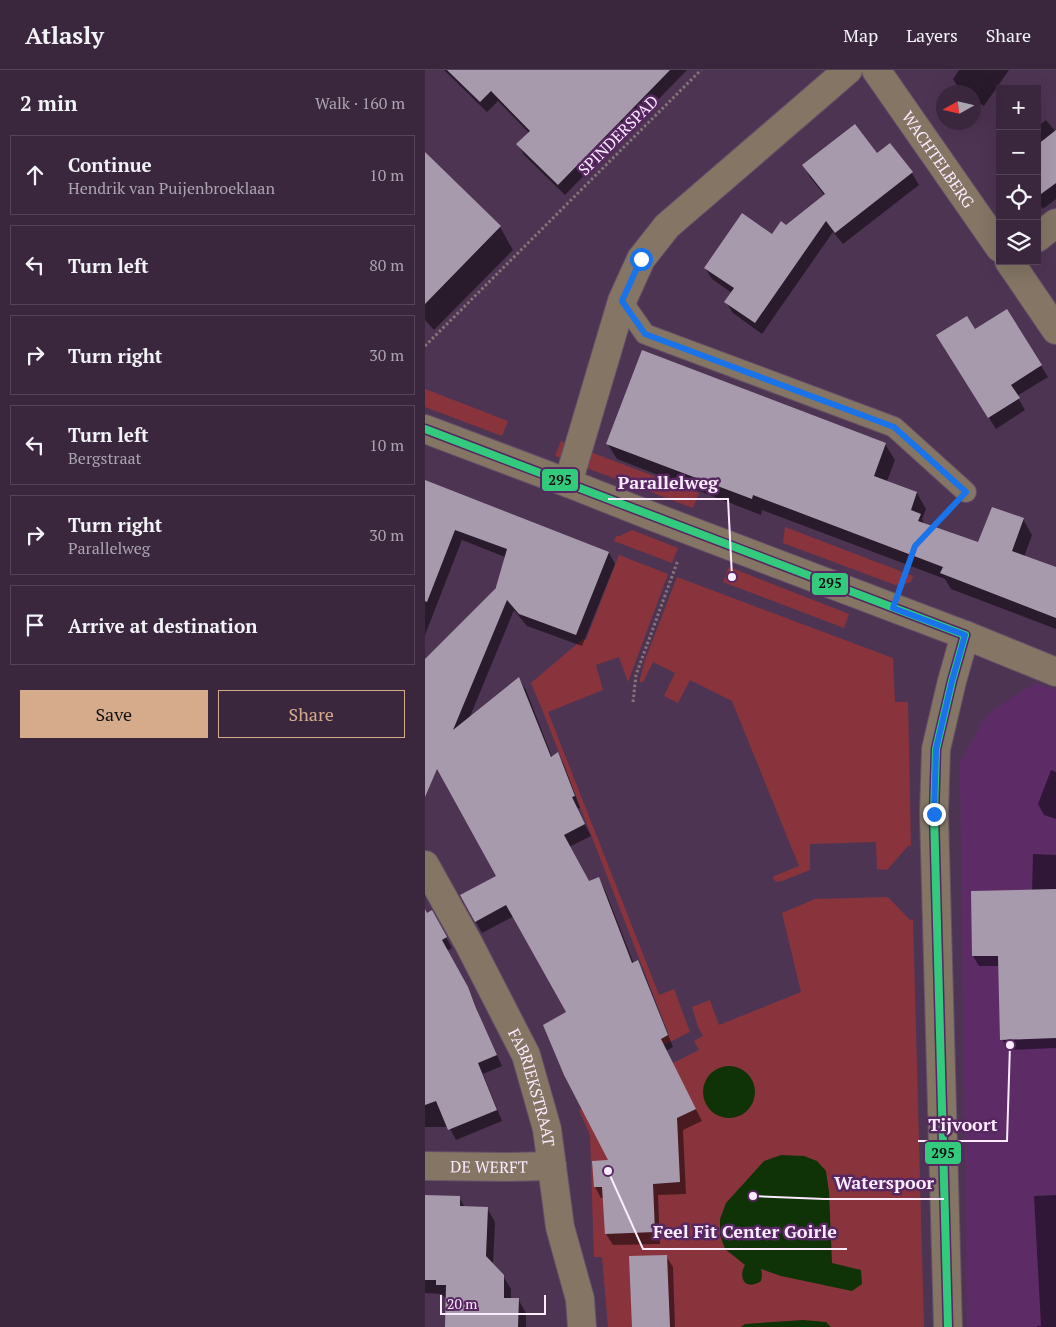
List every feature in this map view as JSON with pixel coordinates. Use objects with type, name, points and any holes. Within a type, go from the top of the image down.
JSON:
[{"type":"street","points":[[568,483],[622,301],[641,259],[667,226],[848,70]]},
{"type":"street","name":"WACHTELBERG","points":[[876,70],[996,242]]},
{"type":"street","points":[[1041,235],[1056,223]]},
{"type":"street","points":[[1012,265],[1056,330]]},
{"type":"street","points":[[425,429],[965,635],[1056,672]]},
{"type":"street","points":[[948,1327],[934,814],[935,768],[936,749],[965,635]]},
{"type":"street","name":"FABRIEKSTRAAT","points":[[425,865],[469,944],[526,1055],[547,1129],[560,1227],[580,1299],[582,1327]]},
{"type":"street","name":"DE WERFT","points":[[425,1166],[552,1166]]},
{"type":"lane","points":[[622,301],[645,334],[894,427],[966,492]]},
{"type":"path","name":"SPINDERSPAD","points":[[425,346],[701,70]]},
{"type":"path","points":[[893,608],[915,546],[966,492]]},
{"type":"path","points":[[633,702],[636,675],[688,530]]},
{"type":"shaded area","points":[[425,389],[508,421],[502,436],[425,407]]},
{"type":"shaded area","points":[[561,441],[699,493],[693,508],[555,456]]},
{"type":"shaded area","points":[[785,527],[913,576],[911,582],[898,586],[783,543]]},
{"type":"shaded area","points":[[632,530],[678,548],[672,563],[614,541],[616,536]]},
{"type":"shaded area","points":[[619,555],[668,574],[628,682],[619,657],[596,665],[603,690],[548,712],[659,995],[674,989],[690,1032],[623,1065],[620,1061],[669,1035],[531,683],[583,639],[586,640]]},
{"type":"shaded area","points":[[729,567],[849,614],[844,628],[723,582]]},
{"type":"shaded area","points":[[677,577],[893,658],[895,702],[908,702],[911,846],[908,846],[887,870],[877,869],[876,842],[810,844],[810,870],[782,881],[776,882],[773,878],[799,866],[732,701],[690,680],[678,703],[664,696],[675,673],[653,662],[643,682],[640,682],[645,660]]},
{"type":"shaded area","points":[[1035,683],[1056,690],[1056,1327],[967,1327],[960,763],[986,715]]},
{"type":"shaded area","points":[[888,897],[910,920],[913,919],[924,1327],[608,1327],[602,1257],[594,1257],[590,1135],[579,1110],[699,1050],[694,1041],[703,1036],[692,1007],[710,1000],[719,1025],[801,992],[782,913],[815,899]]},
{"type":"shaded area","points":[[724,1066],[734,1066],[748,1073],[755,1087],[755,1097],[748,1111],[734,1118],[724,1118],[714,1114],[707,1107],[703,1097],[703,1087],[707,1077],[714,1070]]},
{"type":"shaded area","points":[[781,1155],[804,1156],[817,1161],[826,1171],[829,1192],[832,1263],[861,1270],[862,1284],[852,1291],[781,1276],[761,1269],[761,1281],[751,1285],[743,1279],[742,1275],[745,1265],[725,1249],[720,1235],[720,1219],[726,1203],[764,1161]]},
{"type":"shaded area","points":[[803,1320],[826,1322],[831,1327],[741,1327],[745,1324]]},
{"type":"building","points":[[447,70],[670,70],[558,185],[516,144],[530,131],[491,91],[480,102]]},
{"type":"building","points":[[855,124],[877,153],[890,143],[913,172],[835,233],[826,221],[755,323],[724,302],[734,288],[704,268],[742,213],[772,234],[781,221],[786,225],[825,194],[802,165]]},
{"type":"building","points":[[1056,130],[1056,183],[1041,194],[1041,175],[1041,142]]},
{"type":"building","points":[[425,152],[501,226],[425,304]]},
{"type":"building","points":[[1007,309],[1042,365],[1011,385],[1020,398],[988,418],[936,335],[967,316],[975,329]]},
{"type":"building","points":[[642,350],[886,443],[874,476],[917,492],[911,510],[921,514],[918,521],[978,542],[992,507],[1024,518],[1012,551],[1056,567],[1056,618],[940,573],[943,567],[753,495],[752,499],[606,444]]},
{"type":"building","points":[[425,480],[609,552],[576,635],[519,614],[507,600],[453,730],[519,677],[551,757],[558,752],[575,796],[572,797],[585,824],[564,835],[589,881],[599,877],[632,963],[638,960],[668,1035],[661,1039],[696,1109],[677,1118],[680,1182],[653,1184],[655,1232],[605,1234],[602,1187],[594,1187],[592,1161],[608,1160],[564,1075],[543,1025],[566,1012],[506,905],[475,922],[460,895],[496,876],[437,769],[425,797],[425,659],[496,588],[507,549],[455,530],[427,602],[425,601]]},
{"type":"building","points":[[1056,889],[1056,1038],[1000,1040],[998,956],[972,956],[971,891]]},
{"type":"building","points":[[425,909],[427,913],[432,910],[447,937],[442,940],[468,987],[497,1055],[478,1063],[497,1110],[448,1130],[436,1101],[425,1105]]},
{"type":"building","points":[[425,1195],[460,1196],[460,1206],[488,1207],[486,1256],[504,1275],[504,1298],[519,1298],[518,1327],[445,1327],[446,1285],[436,1285],[436,1280],[425,1280]]},
{"type":"building","points":[[667,1255],[670,1327],[632,1327],[629,1256]]},
{"type":"transit line","name":"295","points":[[425,429],[965,635]]},
{"type":"transit line","name":"295","points":[[948,1327],[934,814],[936,749],[965,635]]},
{"type":"place","name":"Parallelweg","points":[[732,577]]},
{"type":"place","name":"Tijvoort","points":[[1010,1045]]},
{"type":"place","name":"Feel Fit Center Goirle","points":[[608,1171]]},
{"type":"place","name":"Waterspoor","points":[[753,1196]]},
{"type":"route","points":[[641,259],[622,301],[645,334],[894,427],[966,492],[915,546],[893,608],[965,635],[936,749],[934,814]]}]
